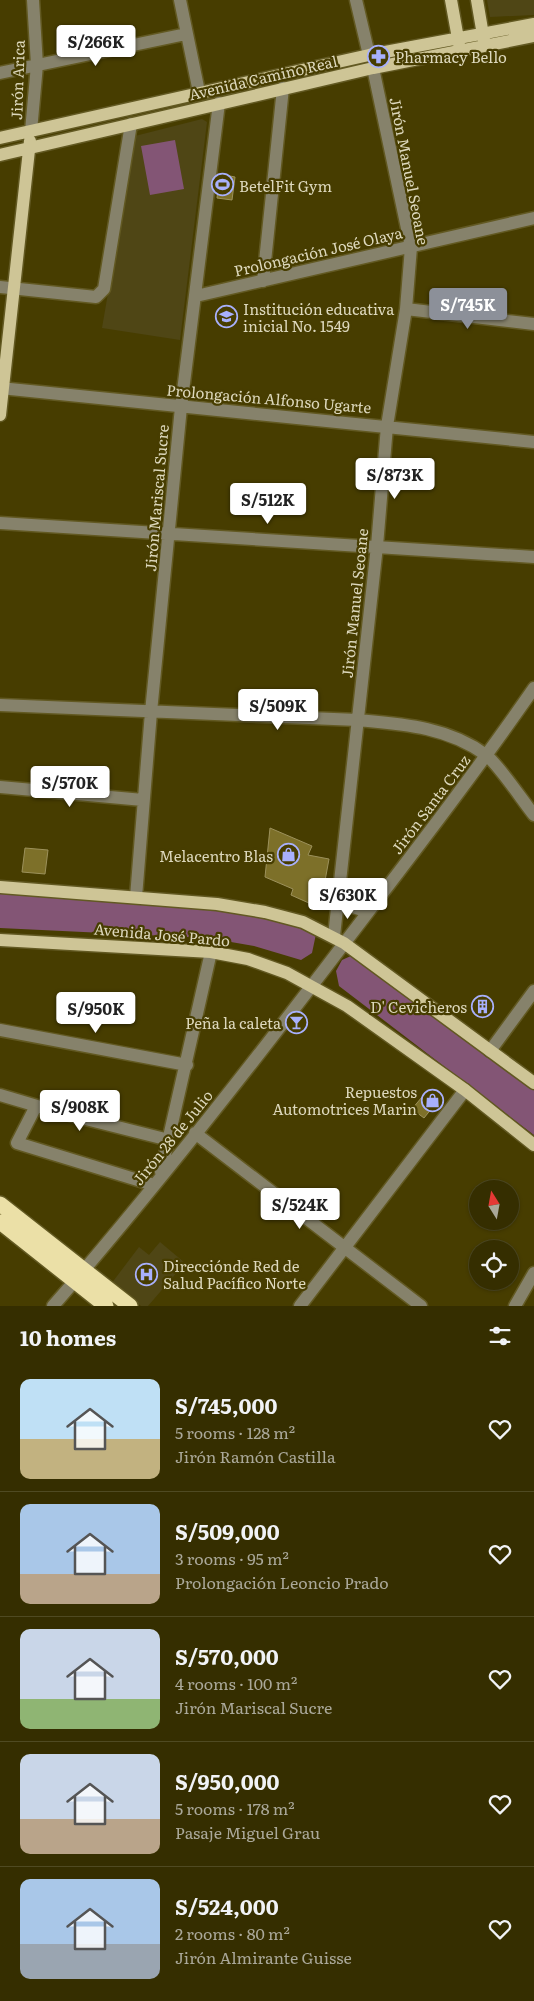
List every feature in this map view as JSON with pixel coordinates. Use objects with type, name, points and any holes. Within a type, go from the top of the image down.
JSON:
[{"type":"highway","points":[[0,1204],[79,1275],[106,1306]]},
{"type":"highway","points":[[0,1222],[79,1275],[130,1306]]},
{"type":"main road","points":[[452,0],[460,51]]},
{"type":"main road","points":[[477,0],[485,46]]},
{"type":"main road","name":"Avenida Camino Real","points":[[0,138],[199,92],[482,32],[534,24]]},
{"type":"main road","name":"Avenida Camino Real","points":[[0,154],[373,68],[534,36]]},
{"type":"main road","points":[[0,415],[1,388],[31,131]]},
{"type":"main road","points":[[0,887],[217,904],[265,912],[302,922],[339,939],[534,1083]]},
{"type":"main road","name":"Avenida José Pardo","points":[[0,940],[211,952],[248,959],[287,972],[347,1006],[465,1090],[534,1145]]},
{"type":"street","name":"Jirón Arica","points":[[31,131],[37,65],[33,0]]},
{"type":"street","points":[[180,0],[199,92]]},
{"type":"street","points":[[356,0],[369,56]]},
{"type":"street","points":[[0,73],[186,34]]},
{"type":"street","name":"Jirón Manuel Seoane","points":[[339,939],[338,902],[377,546],[387,426],[406,308],[411,247],[373,68]]},
{"type":"street","points":[[263,281],[283,88]]},
{"type":"street","name":"Jirón Mariscal Sucre","points":[[136,897],[151,712],[181,407],[219,103]]},
{"type":"street","points":[[0,287],[96,297],[101,294],[104,289],[130,124]]},
{"type":"street","name":"Prolongación José Olaya","points":[[196,296],[534,218]]},
{"type":"street","points":[[406,308],[534,324]]},
{"type":"street","name":"Prolongación Alfonso Ugarte","points":[[1,388],[534,442]]},
{"type":"street","points":[[0,523],[169,532],[534,557]]},
{"type":"street","name":"Jirón Santa Cruz","points":[[312,985],[339,939],[368,912],[487,756],[534,688]]},
{"type":"street","points":[[0,705],[358,720],[416,726],[449,735],[487,756],[534,815]]},
{"type":"street","points":[[0,787],[143,800]]},
{"type":"street","points":[[338,902],[368,912]]},
{"type":"street","points":[[36,1106],[17,1143],[157,1181],[187,1065],[211,952]]},
{"type":"street","name":"Jirón 28 de Julio","points":[[53,1306],[157,1181],[312,985]]},
{"type":"street","points":[[490,1051],[534,991]]},
{"type":"street","points":[[0,1030],[187,1065]]},
{"type":"street","points":[[300,1306],[465,1090]]},
{"type":"street","points":[[0,1095],[169,1140]]},
{"type":"street","points":[[195,1133],[421,1306]]},
{"type":"street","points":[[515,1306],[534,1273]]},
{"type":"shaded area","points":[[487,0],[534,0],[534,15],[490,17]]},
{"type":"shaded area","points":[[202,119],[207,122],[180,340],[102,328],[135,136]]},
{"type":"shaded area","points":[[175,140],[184,189],[150,195],[141,146]]},
{"type":"shaded area","points":[[0,892],[221,907],[294,923],[316,934],[312,953],[301,960],[254,946],[208,938],[0,928]]},
{"type":"shaded area","points":[[353,955],[534,1089],[534,1135],[339,986],[336,971],[342,960]]},
{"type":"shaded area","name":"Direcciónde Red de Salud Pacífico Norte","points":[[160,1242],[185,1263],[148,1306],[141,1306],[111,1284],[139,1247],[149,1255]]},
{"type":"building","points":[[220,174],[235,177],[232,200],[217,198]]},
{"type":"building","points":[[270,828],[312,846],[308,855],[329,859],[320,908],[291,895],[293,889],[265,877]]},
{"type":"building","points":[[25,848],[48,850],[45,874],[22,872]]},
{"type":"building","points":[[427,1091],[436,1098],[436,1103],[424,1118],[412,1109]]},
{"type":"place","name":"Pharmacy Bello","points":[[379,56]]},
{"type":"place","name":"BetelFit Gym","points":[[223,185]]},
{"type":"place","name":"Institución educativa inicial No. 1549","points":[[227,317]]},
{"type":"place","name":"Melacentro Blas","points":[[289,855]]},
{"type":"place","name":"D' Cevicheros","points":[[483,1006]]},
{"type":"place","name":"Peña la caleta","points":[[297,1022]]},
{"type":"place","name":"Repuestos Automotrices Marin","points":[[433,1100]]},
{"type":"place","name":"Direcciónde Red de Salud Pacífico Norte","points":[[147,1274]]}]
